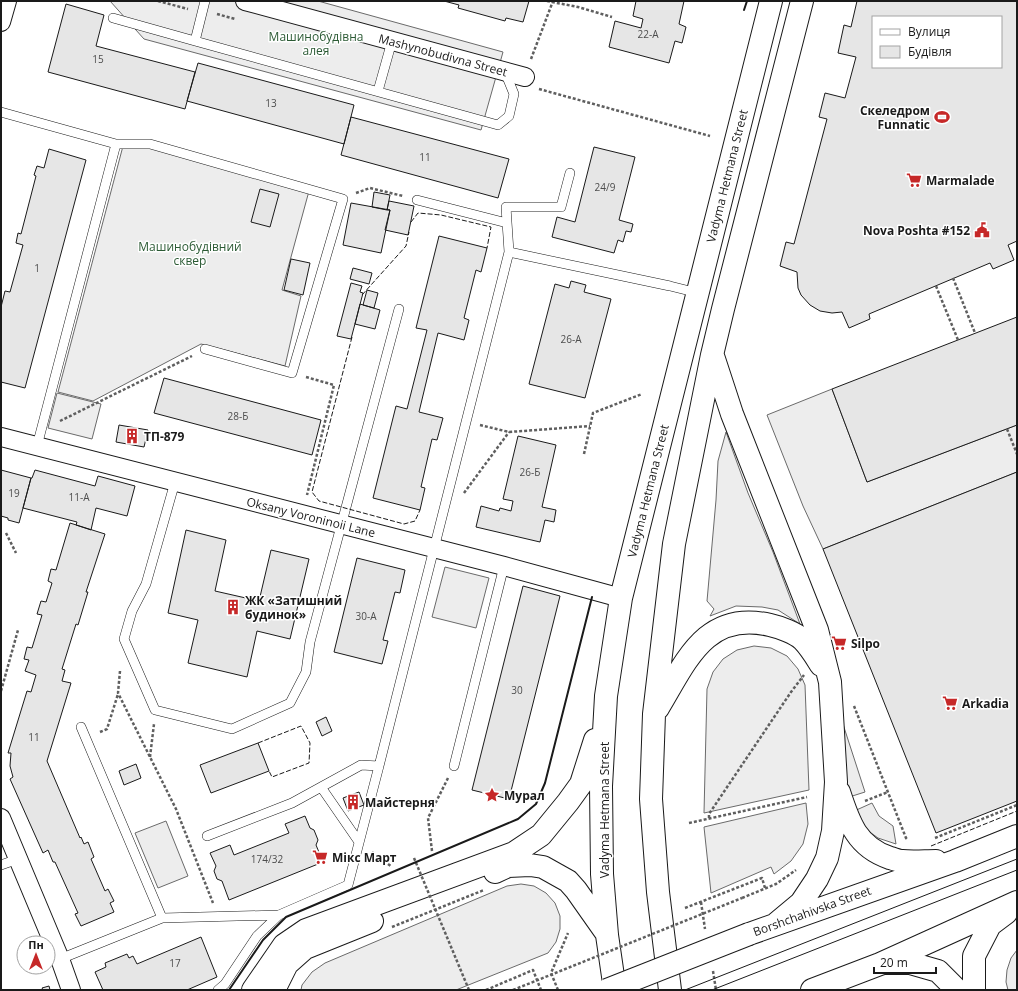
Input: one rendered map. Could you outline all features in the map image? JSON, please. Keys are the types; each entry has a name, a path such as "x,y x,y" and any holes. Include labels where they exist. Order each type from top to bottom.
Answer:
{"main road":[{"name":"Vadyma Hetmana Street","path":"615,990 602,874 601,794 606,696 621,598 771,1"},
{"path":"670,990 658,892 651,799 654,714 674,544 712,355 802,1"},
{"path":"712,355 732,414 817,630 830,682 836,782 833,831 827,858 817,879 801,903 777,923"},
{"path":"654,714 690,656 702,640 724,626 740,622 756,622 779,627 803,640 816,658 830,682"},
{"path":"253,990 284,944 306,930 514,853 541,835 581,784 589,761 606,696"},
{"path":"836,782 848,818 867,846 884,856 901,861 955,861"},
{"name":"Borshchahivska Street","path":"607,990 777,923 955,861 1017,836"},
{"path":"275,990 287,964 305,948 508,866 530,865 543,867 568,881 608,935"},
{"path":"812,990 880,964 1017,904"},
{"path":"974,990 974,956 990,925 1017,904"},
{"path":"880,964 910,963 938,971 957,990"}],"street":[{"path":"1,22 7,1"},
{"name":"Mashynobudivna Street","path":"245,1 525,77"},
{"name":"Oksany Voroninoii Lane","path":"1,437 40,438 175,482 504,566 621,598"},
{"path":"1,818 60,959 71,990"}],"lane":[{"path":"195,41 205,1"},
{"path":"113,18 498,125 509,116 514,94 505,71"},
{"path":"378,91 392,41"},
{"path":"1,112 116,144 150,144 343,199 292,373 205,349"},
{"path":"40,438 116,144"},
{"path":"218,990 225,984 257,936 279,915 348,885 510,252 506,207 561,207 570,172"},
{"path":"417,200 507,223"},
{"path":"510,252 698,293"},
{"path":"175,482 146,584 132,611 124,639 155,710 232,729 290,703 306,672 310,642 399,309"},
{"path":"454,766 504,566"},
{"path":"81,727 162,918"},
{"path":"208,836 292,803 361,765 379,766"},
{"path":"322,787 359,842"},
{"path":"1,865 18,858"},
{"path":"60,959 162,918 279,915"}],"path":[{"path":"547,1 612,17"},
{"path":"525,77 552,2"},
{"path":"343,199 370,188 417,200"},
{"path":"953,278 975,333"},
{"path":"936,286 958,340"},
{"path":"40,438 205,349"},
{"path":"292,373 334,385 306,499"},
{"path":"584,454 593,413 642,394"},
{"path":"467,422 509,432 590,426"},
{"path":"1007,429 1017,454"},
{"path":"464,494 509,432"},
{"path":"6,533 16,553"},
{"path":"1,691 18,630"},
{"path":"107,729 118,693 124,639"},
{"path":"709,818 709,814 791,692 807,672 809,676"},
{"path":"118,693 176,808 218,916"},
{"path":"150,757 155,710"},
{"path":"432,851 428,818 454,766"},
{"path":"865,801 888,792"},
{"path":"689,823 808,797"},
{"path":"931,840 1017,805"},
{"path":"359,842 392,867"},
{"path":"414,858 469,990"},
{"path":"513,990 776,884 797,869"},
{"path":"685,908 762,878 765,888"},
{"path":"388,929 485,890"},
{"path":"558,990 551,973 568,933"},
{"path":"486,990 533,970 541,990"}],"shaded area":[{"name":"Машинобудівна алея","path":"110,1 318,1 503,52 481,130 144,39"},
{"name":"Машинобудівний сквер","path":"123,146 150,146 309,191 282,290 301,296 285,366 201,344 93,401 58,392"},
{"path":"832,389 867,482 1017,425 1017,472 823,549 803,506 767,415"},
{"path":"57,393 101,404 92,439 48,428"},
{"path":"726,432 748,493 773,552 800,624 778,610 762,607 736,606 710,616 714,609 707,601 718,461"},
{"path":"445,567 489,578 476,628 432,617"},
{"path":"754,646 771,648 787,656 798,669 805,685 809,790 704,813 707,689 713,672 723,659 737,650"},
{"path":"841,718 865,792 846,798"},
{"path":"806,803 808,824 803,844 791,861 774,874 771,867 711,893 704,827"},
{"path":"872,803 879,816 893,826 896,844 878,838 863,827 852,812"},
{"path":"166,821 188,876 158,888 135,833"},
{"path":"521,884 534,886 546,893 555,903 560,916 560,929 556,942 548,953 456,990 301,990 302,985 312,972 325,963 507,886"},
{"path":"1017,950 1017,990 1008,990 1006,982 1007,970 1011,958"}],"building":[{"path":"444,1 529,1 523,22 506,18 505,21 458,8 459,5"},
{"path":"636,1 684,1 679,24 686,27 682,43 675,41 669,63 609,47 615,21 641,28 643,19 633,16"},
{"name":"Marmalade","path":"857,1 1017,1 1017,241 1008,245 1014,260 993,269 990,263 869,314 870,319 849,328 842,312 832,313 820,311 810,305 801,295 798,288 797,272 780,266 786,242 794,244 827,119 819,117 825,93 845,98 856,57 838,53 844,25 851,27"},
{"path":"66,4 104,15 96,46 195,72 185,109 48,72"},
{"path":"198,63 354,105 344,144 187,101"},
{"path":"351,117 509,159 498,198 341,155"},
{"path":"594,147 635,157 619,220 633,224 631,232 626,231 623,242 618,240 614,253 552,237 557,217 575,222"},
{"path":"49,149 86,160 25,388 1,382 1,307 5,291 10,292 23,245 16,243 18,233 21,234 36,176 34,175 37,166 44,168"},
{"path":"260,189 279,194 270,227 251,222"},
{"path":"374,192 390,195 387,210 372,207"},
{"path":"389,201 414,206 408,235 385,230 390,210 387,210"},
{"path":"351,203 390,210 381,253 343,245"},
{"path":"439,236 487,248 481,272 476,270 464,318 469,320 464,340 438,333 419,412 443,418 437,440 432,439 421,487 425,488 420,510 373,498 396,406 407,409 427,330 416,328"},
{"path":"291,259 310,263 303,295 284,290"},
{"path":"353,268 372,273 369,284 350,279"},
{"path":"571,281 586,285 584,292 611,299 585,398 529,384 555,284 569,288"},
{"path":"351,283 362,286 360,292 363,293 351,339 337,336"},
{"path":"367,290 378,293 374,308 363,305"},
{"path":"360,304 380,310 375,329 355,324"},
{"path":"1017,317 1017,425 867,482 832,389"},
{"path":"164,378 321,420 312,455 154,413"},
{"name":"ТП-879","path":"119,425 148,430 144,447 116,442"},
{"path":"518,436 556,445 542,507 556,510 554,522 545,520 540,542 476,527 481,506 499,511 500,508 511,511 513,501 503,499"},
{"path":"1,470 31,478 19,523 1,516"},
{"path":"35,470 95,486 98,476 135,486 127,516 96,508 91,530 76,525 77,522 23,508 31,478"},
{"name":"Arkadia","path":"1017,472 1017,801 936,833 823,549"},
{"path":"70,523 105,534 86,592 88,592 78,625 76,624 62,669 65,670 62,681 71,683 47,761 80,838 81,837 84,844 88,842 94,857 91,859 105,891 108,889 114,901 110,903 114,912 81,926 75,914 78,913 55,862 53,862 48,850 43,853 10,779 13,777 10,766 11,753 8,753 27,691 31,692 36,675 25,671 29,660 24,659 27,647 32,648 42,615 37,614 41,601 46,602 52,583 48,581 51,569 56,570"},
{"name":"ЖК «Затишний будинок»","path":"186,530 226,540 215,591 259,601 271,550 309,559 290,639 257,631 247,677 188,663 198,620 168,613"},
{"path":"357,558 405,570 400,593 395,592 383,640 388,641 382,664 334,652"},
{"path":"523,586 560,596 509,799 472,790"},
{"path":"326,717 332,731 322,736 316,722"},
{"path":"258,743 269,771 211,793 200,765"},
{"path":"136,764 141,778 124,785 119,771"},
{"name":"Майстерня","path":"359,792 364,805 348,811 343,798"},
{"path":"305,816 310,828 314,830 318,840 316,845 323,862 229,900 222,881 217,879 214,871 216,866 210,853 230,845 234,855 289,833 285,824"},
{"path":"201,937 217,977 187,990 103,990 95,972 106,967 105,963 127,954 129,958 133,956 137,964"},
{"path":"49,986 50,990 43,990 42,988"}],"tram line":[{"path":"685,990 1017,859"},
{"path":"712,990 1017,870"}],"fence":[{"path":"411,222 418,213 441,215 491,227 487,248"},
{"path":"362,295 406,246 409,232"},
{"path":"352,337 312,492 319,501 404,524 415,521 420,510"},
{"path":"258,743 301,726 310,743 309,763 272,777 269,771"},
{"path":"931,846 1017,811"}],"wall":[{"path":"744,10 747,1"},
{"path":"229,990 263,940 286,917 518,819 536,804 545,783 592,597"}],"place":[{"name":"Скеледром Funnatic","path":"942,117"},
{"name":"Marmalade","path":"914,180"},
{"name":"Nova Poshta #152","path":"982,230"},
{"name":"ТП-879","path":"132,436"},
{"name":"ЖК «Затишний будинок»","path":"233,607"},
{"name":"Silpo","path":"839,643"},
{"name":"Arkadia","path":"950,703"},
{"name":"Мурал","path":"492,795"},
{"name":"Майстерня","path":"353,802"},
{"name":"Мікс Март","path":"320,857"}]}
